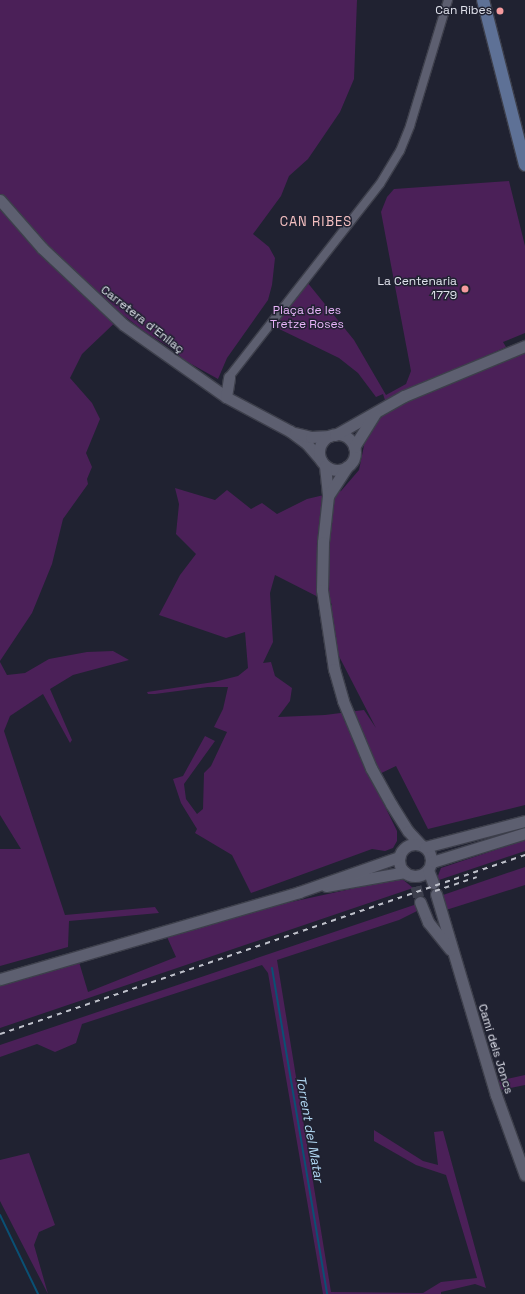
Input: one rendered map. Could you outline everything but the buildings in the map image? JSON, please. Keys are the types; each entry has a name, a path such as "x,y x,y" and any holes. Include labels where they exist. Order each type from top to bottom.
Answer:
{"main road":[{"path":"483,0 525,166"},
{"path":"490,0 525,134"}],"street":[{"path":"213,389 230,377 380,184 400,151 410,126 448,0"},
{"name":"Carretera d'Enllaç","path":"0,200 42,248 88,294 158,351 226,397 290,431 307,444 323,463"},
{"path":"416,886 400,865 402,834 390,804 355,732 334,669 322,590 323,542 328,496 322,444 332,435 413,391 525,346"},
{"path":"226,397 230,377"},
{"path":"328,496 354,458 354,447 376,412"},
{"name":"Carretera d'Enllaç","path":"290,431 311,437 332,435"},
{"path":"332,435 346,437 354,447"},
{"path":"323,463 336,470 347,467"},
{"path":"390,804 408,831 423,846 430,866 433,883"},
{"path":"0,979 299,892 401,853 408,845 423,846 525,821"},
{"path":"299,892 408,874 420,875 430,866 525,833"},
{"name":"Camí dels Joncs","path":"436,894 448,933 452,953 496,1095 525,1175"},
{"name":"Camí dels Joncs","path":"420,902 428,922 452,953"},
{"path":"428,922 448,933"}],"green space":[{"path":"0,0 357,0 354,79 340,112 308,159 289,176 281,196 253,234 269,247 275,258 272,285 268,300 227,358 218,379 184,360 174,350 145,332 123,315 82,354 70,378 92,403 100,419 86,453 92,467 87,479 88,484 63,519 52,564 32,613 0,661"},
{"name":"La Centenaria 1779","path":"509,181 525,246 525,333 503,342 506,347 385,400 383,394 376,397 358,373 339,358 273,326 307,282 354,340 386,395 406,384 411,371 381,212 387,197 394,189"},
{"path":"525,350 525,805 428,829 396,766 371,778 397,831 397,841 393,848 385,851 372,849 251,893 232,855 195,833 197,829 181,803 173,779 183,776 205,736 215,741 184,784 186,799 197,814 203,809 204,773 211,766 227,732 214,727 223,709 228,687 208,687 155,694 148,694 147,692 214,682 238,676 248,668 245,632 226,638 159,615 180,575 196,554 176,534 179,504 175,488 215,500 227,490 251,509 262,503 277,514 307,499 341,491 359,470 367,431 389,410 440,383","holes":["275,575 332,604 326,631 376,728 364,710 325,715 278,717 290,701 292,688 275,676 271,662 263,663 273,642 270,593"]},
{"path":"113,651 129,660 73,675 50,689 72,740 70,743 43,694 10,716 4,731 65,915 155,907 159,913 69,921 68,947 0,966 0,849 21,849 0,815 0,662 7,675 25,673 49,659 87,652"},
{"path":"525,840 525,851 436,881 441,868"},
{"path":"525,867 525,885 446,910 443,895"},
{"path":"401,878 413,888 0,1028 0,985 79,962 88,992 176,957 167,937 259,909"},
{"path":"417,904 419,910 399,920 277,960 331,1292 423,1293 441,1282 477,1278 446,1175 416,1165 374,1141 374,1130 423,1161 438,1165 434,1132 443,1131 486,1288 475,1284 441,1292 441,1294 323,1294 268,973 262,965 82,1024 76,1043 55,1052 37,1044 0,1057 0,1045"},
{"path":"525,1075 525,1085 500,1090 497,1081"},
{"path":"29,1153 55,1225 39,1232 34,1245 48,1294 0,1201 0,1160"}],"waterway":[{"name":"Torrent del Matar","path":"272,968 327,1294"},
{"path":"0,1215 38,1294"}],"tunnel":[{"path":"416,886 420,902"}],"railway":[{"path":"0,1034 525,855"},
{"path":"435,891 477,877"}],"place":[{"name":"Can Ribes","path":"500,11"},
{"name":"La Centenaria 1779","path":"465,289"}],"district":[{"name":"CAN RIBES","path":"316,222"}],"park label":[{"name":"Plaça de les Tretze Roses","path":"307,318"}]}
